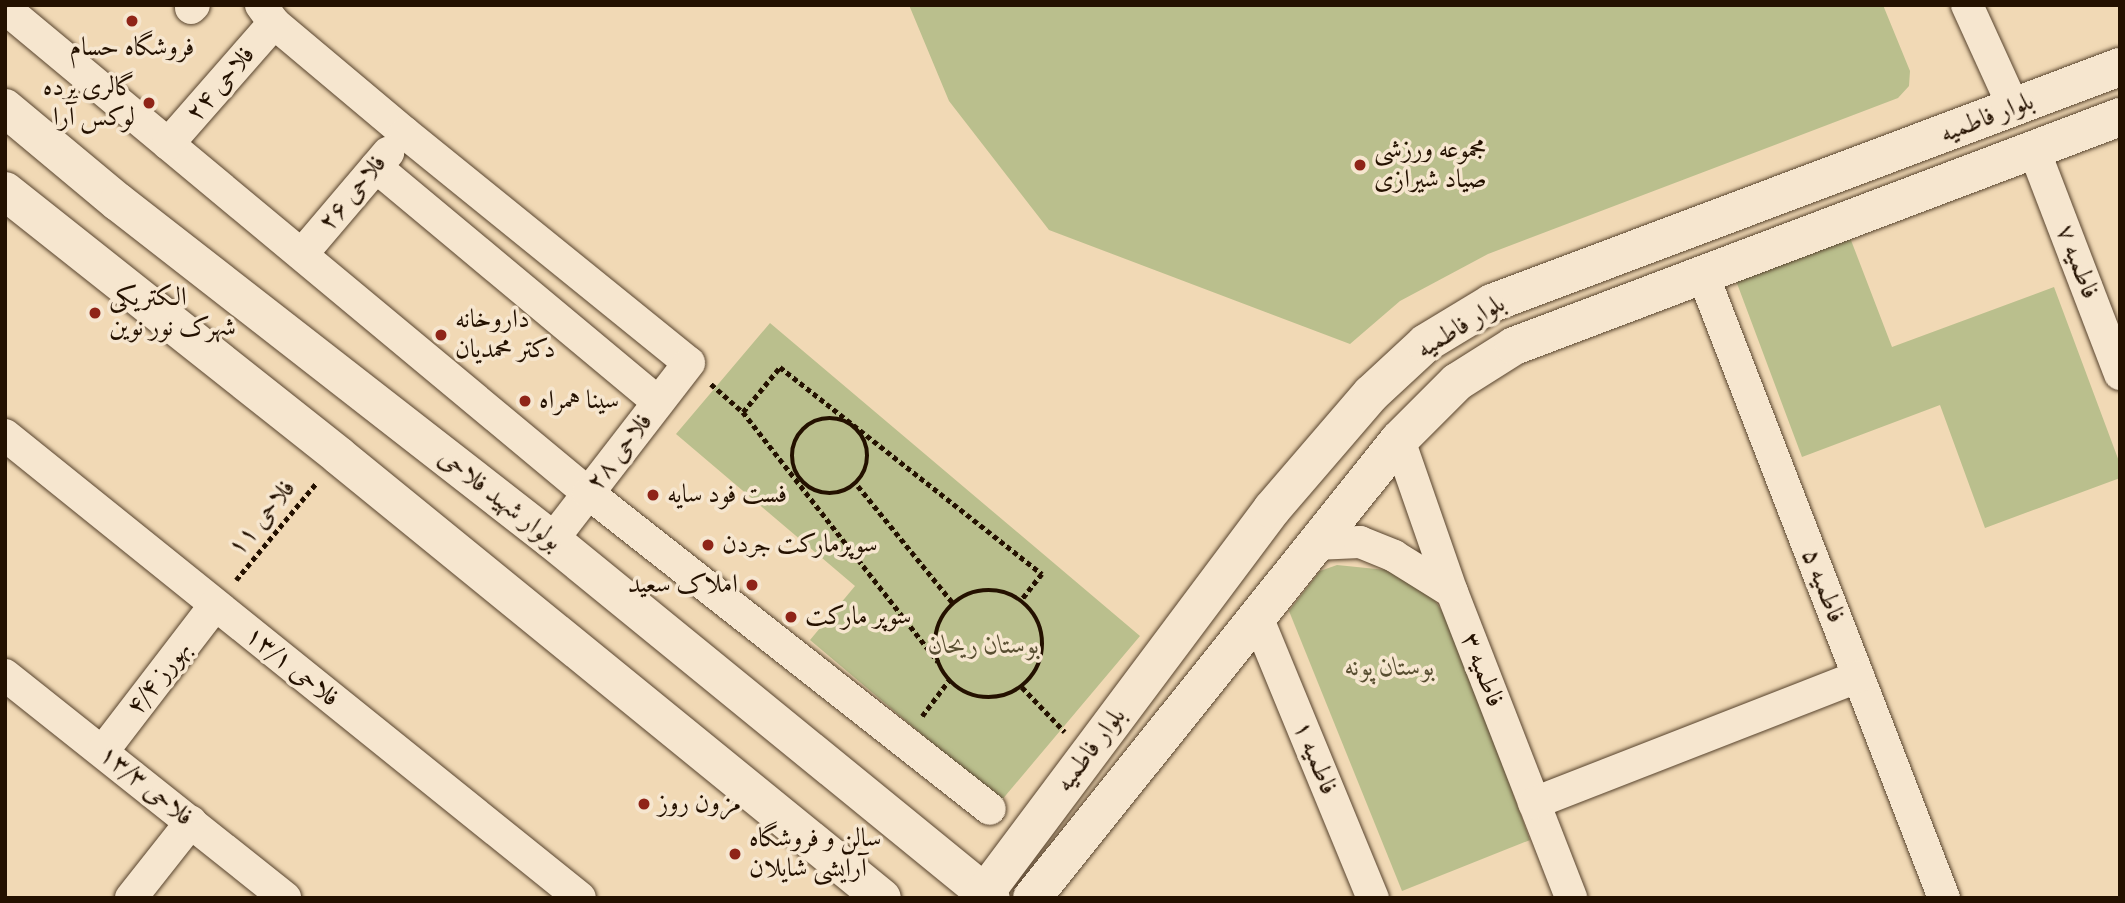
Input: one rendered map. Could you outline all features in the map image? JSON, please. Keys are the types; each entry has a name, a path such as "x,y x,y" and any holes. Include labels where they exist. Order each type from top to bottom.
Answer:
{"street":[{"path":"1967,5 2034,150"},
{"path":"268,14 405,133 689,363"},
{"name":"فلاحی ۲۴","path":"168,144 268,14"},
{"path":"19,19 589,493 990,809"},
{"name":"بلوار فاطمیه","path":"985,896 1272,509 1371,394 1426,343 1492,303 2120,67"},
{"name":"بولوار شهید فلاحی","path":"5,108 118,202 552,540 985,896"},
{"name":"بلوار فاطمیه","path":"1032,898 1399,440 1457,382 1514,346 2120,117"},
{"name":"فلاحی ۲۶","path":"302,254 405,133"},
{"name":"فاطمیه ۷","path":"2034,150 2120,373"},
{"path":"376,167 658,402"},
{"path":"5,191 340,456 882,898"},
{"name":"فاطمیه ۵","path":"1703,275 1944,898"},
{"name":"فلاحی ۲۸","path":"552,540 689,363"},
{"name":"فلاحی ۱۳/۱","path":"5,435 580,898"},
{"name":"فاطمیه ۳","path":"1399,440 1452,592 1571,898"},
{"path":"1315,544 1360,542 1394,556 1452,592"},
{"name":"بهورز ۴/۴","path":"103,751 215,605"},
{"name":"فاطمیه ۱","path":"1257,617 1373,898"},
{"name":"فلاحی ۱۳/۳","path":"5,675 285,898"},
{"path":"1534,803 1858,677"},
{"path":"131,898 191,822"}],"path":[{"path":"689,363 743,412 938,662 949,680 966,692 987,698 1007,695 1022,687 1038,667 1043,646 1040,626 1029,607 1013,595 992,589 971,593 953,603 940,620 935,641 938,662"},
{"path":"743,412 780,367 1042,575 1021,601"},
{"path":"831,416 859,428 870,457 858,486 829,497 801,484 790,455 802,427 831,416"},
{"name":"فلاحی ۱۱","path":"215,605 340,456"},
{"path":"858,486 953,603"},
{"path":"904,741 949,680"},
{"path":"1022,687 1088,755"}],"green space":[{"name":"مجموعه ورزشی صیاد شیرازی","path":"909,5 1883,5 1910,71 1909,86 1898,98 1488,254 1400,301 1350,344 1049,230 949,101"},
{"path":"1849,235 1892,347 2054,287 2120,464 2120,478 1985,528 1940,405 1802,457 1735,278"},
{"name":"بوستان ریحان","path":"770,323 1140,636 1001,801 810,640 855,586 676,434"},
{"name":"بوستان پونه","path":"1337,565 1396,571 1434,599 1452,627 1530,840 1402,891 1289,611 1320,571"}],"place":[{"name":"فروشگاه حسام","path":"132,21"},
{"name":"گالری پرده لوکس آرا","path":"149,103"},
{"name":"مجموعه ورزشی صیاد شیرازی","path":"1360,165"},
{"name":"الکتریکی شهرک نور نوین","path":"95,313"},
{"name":"داروخانه دکتر محمدیان","path":"441,335"},
{"name":"سینا همراه","path":"525,401"},
{"name":"فست فود سایه","path":"653,495"},
{"name":"سوپرمارکت جردن","path":"708,545"},
{"name":"املاک سعید","path":"752,585"},
{"name":"سوپر مارکت","path":"791,617"},
{"name":"مزون روز","path":"644,804"},
{"name":"سالن و فروشگاه آرایشی شایلان","path":"735,854"}]}
